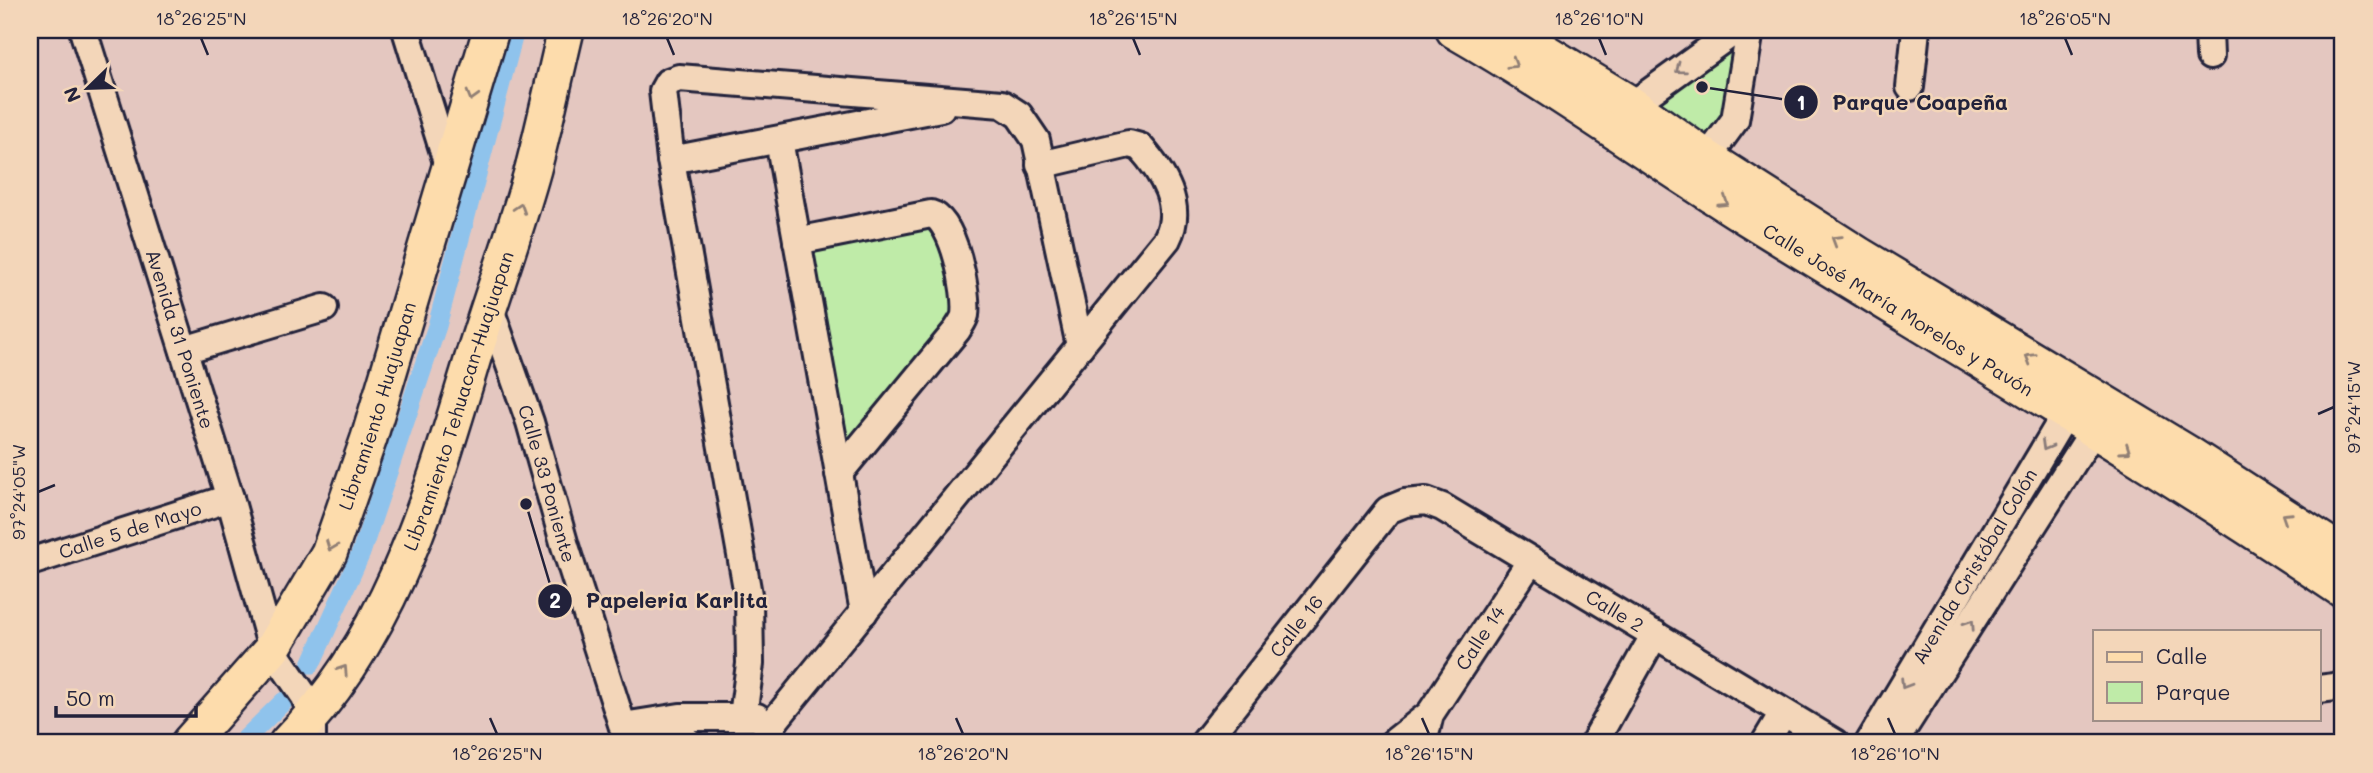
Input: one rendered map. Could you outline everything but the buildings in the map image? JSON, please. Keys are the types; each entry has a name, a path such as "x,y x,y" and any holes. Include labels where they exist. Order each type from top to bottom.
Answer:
{"main road":[{"name":"Libramiento Huajuapan","path":"189,743 279,659 329,553 369,438 491,30"},
{"name":"Libramiento Tehuacan-Huajuapan","path":"287,743 310,719 384,607 408,559 440,468 533,169 566,30"},
{"name":"Calle José María Morelos y Pavón","path":"1454,30 1624,117"},
{"name":"Calle José María Morelos y Pavón","path":"1509,30 1624,117 1699,169 1858,255 2088,408 2343,590"},
{"name":"Calle José María Morelos y Pavón","path":"2088,408 2343,554"}],"street":[{"name":"Avenida 31 Poniente","path":"83,30 279,659 310,719"},
{"path":"405,30 450,173"},
{"path":"1624,117 1736,30"},
{"path":"1699,169 1735,120 1750,30"},
{"path":"1910,87 1916,30"},
{"path":"743,716 750,664 749,600 671,160 663,91 668,82 679,78 1002,104 1019,115 1036,141 1080,346"},
{"path":"671,160 975,102"},
{"path":"779,139 864,612"},
{"path":"761,743 777,718 1167,239 1175,225 1176,211 1169,193 1140,147 1129,144 1040,165"},
{"path":"797,241 931,214 938,216 946,225 965,289 965,317 957,330 839,472"},
{"name":"Calle 33 Poniente","path":"489,306 530,422 565,546 626,737"},
{"path":"184,350 324,308"},
{"name":"Avenida Cristóbal Colón","path":"1869,743 2088,408"},
{"name":"Avenida Cristóbal Colón","path":"1894,743 2088,408"},
{"name":"Calle 5 de Mayo","path":"30,562 230,498"},
{"name":"Calle 2","path":"1388,510 1426,501 1442,507 1835,743"},
{"name":"Calle 16","path":"1204,743 1388,510"},
{"name":"Calle 14","path":"1393,743 1430,714 1530,562"},
{"path":"1594,743 1655,635"},
{"path":"2320,689 2343,686"},
{"path":"1765,743 1783,713"},
{"name":"Calle 14","path":"1423,743 1430,714"},
{"path":"626,737 682,731 743,716 777,718"}],"green space":[{"path":"1737,46 1725,113 1705,141 1658,101 1692,72"},
{"path":"937,223 959,318 845,455 804,245"}],"waterway":[{"path":"311,664 361,553 437,326 515,30"},
{"path":"241,743 284,701"}],"place":[{"name":"Parque Coapeña","path":"1702,87"},
{"name":"Papeleria Karlita","path":"526,504"}]}
